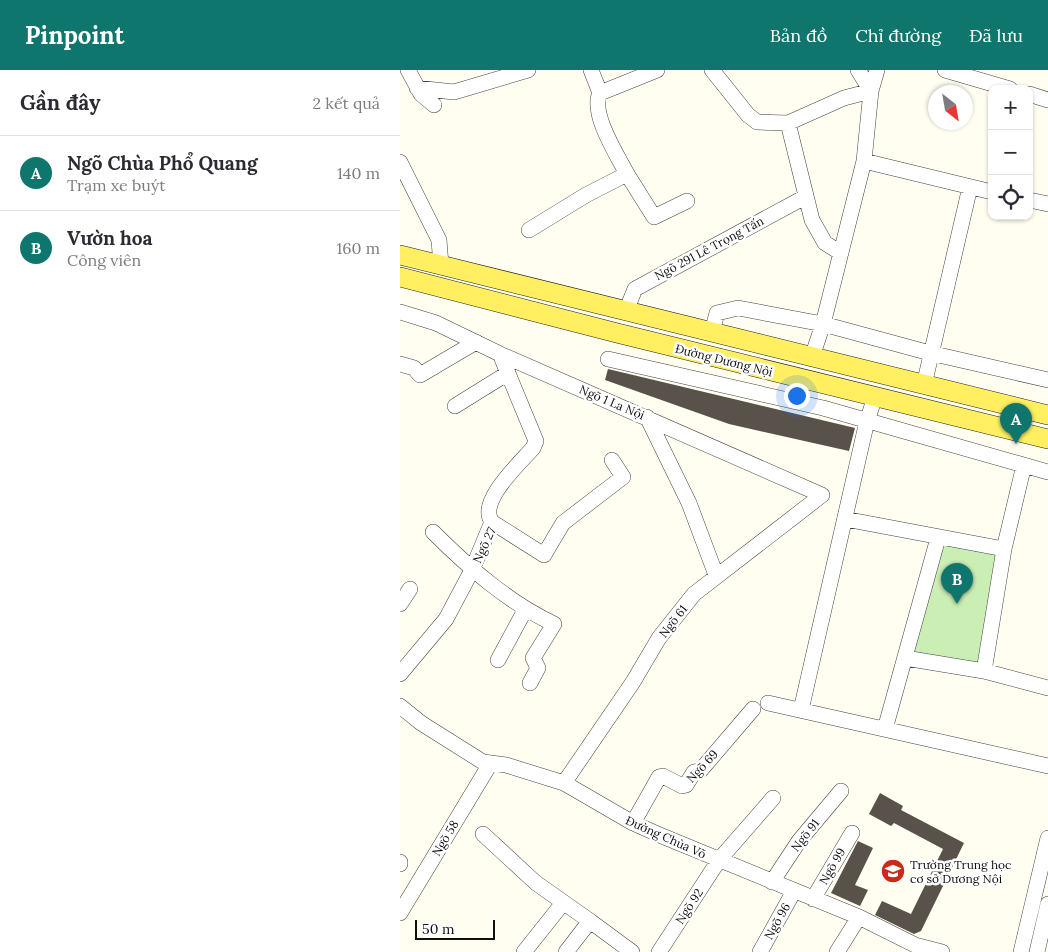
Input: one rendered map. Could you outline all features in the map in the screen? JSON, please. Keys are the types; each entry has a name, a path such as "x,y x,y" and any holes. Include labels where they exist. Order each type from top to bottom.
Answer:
{"main road":[{"name":"Đường Dương Nội","path":"400,255 1048,415"},
{"name":"Đường Dương Nội","path":"400,277 1048,439"}],"street":[{"path":"408,70 420,94 434,105"},
{"path":"417,88 454,92 528,70"},
{"path":"591,70 600,93"},
{"path":"657,70 600,93 597,98 600,116 609,142 654,217 687,201"},
{"path":"712,70 748,115 757,122 788,123 844,98 871,91"},
{"path":"858,70 871,91"},
{"path":"812,357 823,324 864,161 871,91 877,70"},
{"path":"945,70 996,85"},
{"path":"1033,95 1048,100"},
{"path":"788,123 805,198 812,220 825,243 841,252"},
{"path":"864,161 988,191"},
{"path":"400,162 439,240 442,265"},
{"path":"529,230 586,195 627,174"},
{"path":"924,384 970,187"},
{"name":"Ngõ 291 Lê Trọng Tấn","path":"626,311 634,289 805,198"},
{"path":"1033,201 1048,204"},
{"path":"712,332 717,313 738,308 823,324 930,353 1048,380"},
{"name":"Ngõ 1 La Nội","path":"400,312 436,323 500,354 822,495"},
{"path":"400,364 414,368 420,375 476,342"},
{"path":"492,522 488,510 492,498 533,448 536,441 500,354"},
{"path":"608,359 823,408 1048,472"},
{"path":"455,406 508,373"},
{"path":"801,710 867,421 875,397"},
{"path":"647,418 689,503 716,575"},
{"name":"Ngõ 27","path":"400,674 446,620 472,570 492,522 544,555 563,524 623,477 612,460"},
{"path":"984,671 1004,549 1024,465"},
{"name":"Ngõ 61","path":"564,783 633,682 659,638 694,594 716,575 822,495"},
{"path":"845,519 1004,549"},
{"path":"433,532 472,570 525,610 554,624 533,658 538,668 530,682"},
{"path":"885,729 938,538"},
{"path":"400,604 410,589"},
{"path":"498,660 525,610"},
{"path":"905,658 984,671 1048,688"},
{"path":"768,702 1048,766"},
{"name":"Đường Chùa Võ","path":"400,707 421,723 490,764 506,765 564,783 633,823 859,917 902,946 942,952"},
{"name":"Ngõ 69","path":"633,823 659,777 663,776 682,786 686,784 694,772 700,771 753,709"},
{"name":"Ngõ 58","path":"400,913 490,764"},
{"name":"Ngõ 91","path":"772,882 799,841 841,791"},
{"name":"Ngõ 92","path":"659,952 719,860 773,798"},
{"name":"Ngõ 99","path":"813,898 852,833"},
{"path":"483,834 536,882 632,952"},
{"path":"1021,952 1048,838"},
{"name":"Ngõ 96","path":"760,952 794,891"},
{"path":"1036,952 1048,904"},
{"path":"524,952 559,908"},
{"path":"837,952 859,917"},
{"path":"566,952 590,921"}],"green space":[{"path":"939,540 1002,550 982,669 907,657"}],"building":[{"path":"608,369 855,428 849,451 729,424 605,380"},
{"path":"880,793 903,806 901,810 964,843 921,931 914,934 875,915 882,901 911,914 943,849 894,823 891,826 869,814"},
{"path":"858,841 873,848 855,885 868,890 860,906 831,893"}],"place":[{"name":"Ngõ Chùa Phổ Quang","path":"1016,444"},
{"name":"Vườn hoa","path":"957,604"},
{"name":"Trường Trung học cơ sở Dương Nội","path":"893,871"}]}
